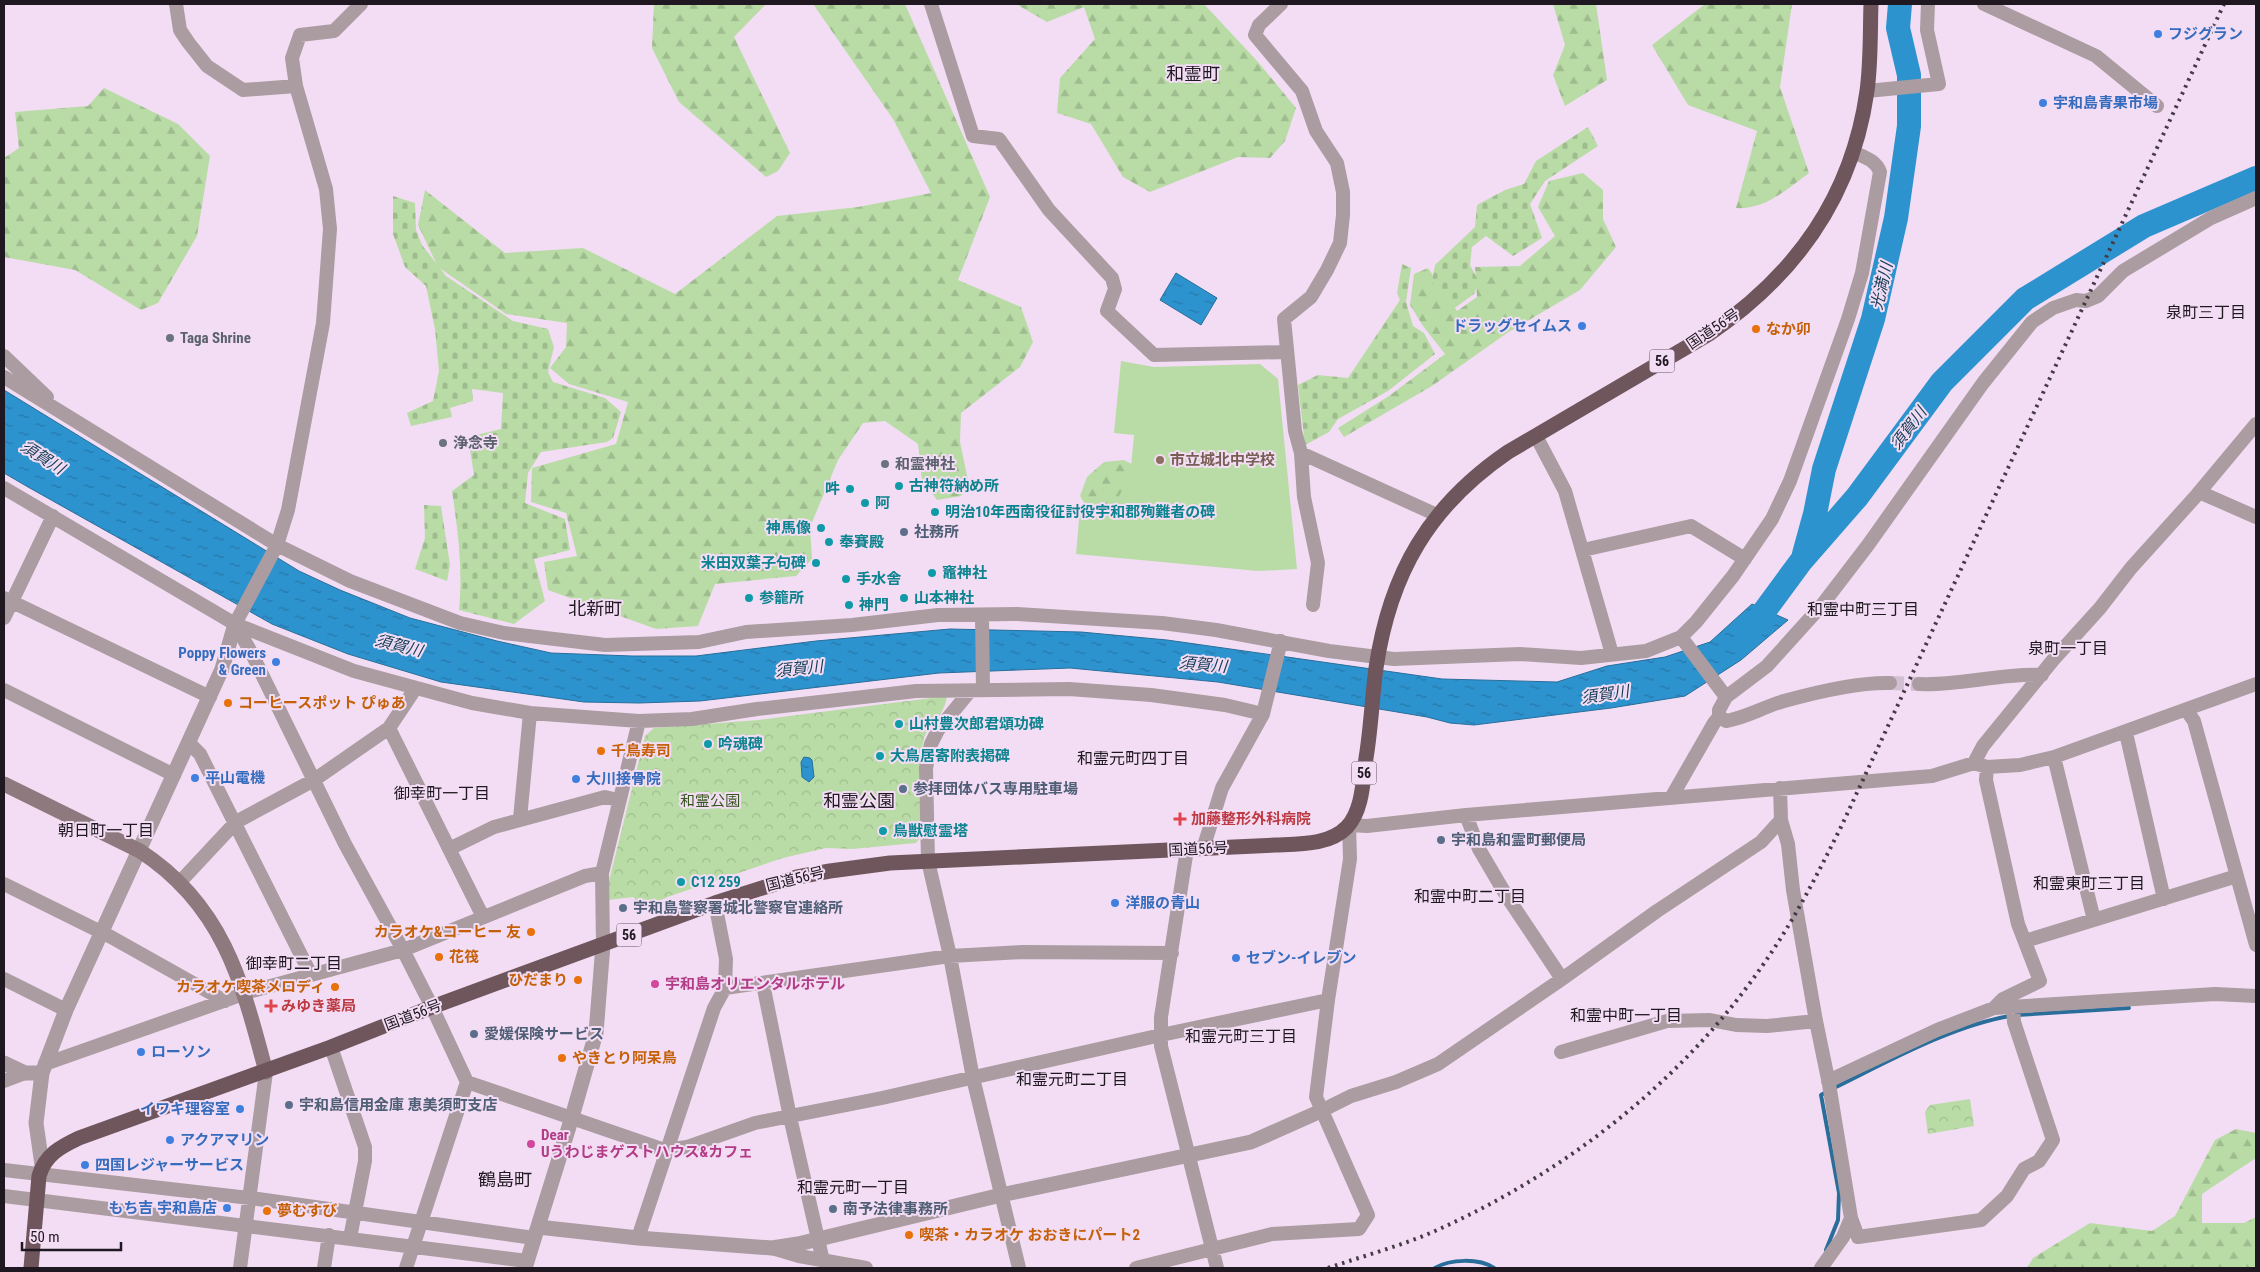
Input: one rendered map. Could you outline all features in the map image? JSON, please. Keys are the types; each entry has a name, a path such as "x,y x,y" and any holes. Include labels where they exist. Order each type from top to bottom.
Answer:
{"highway":[{"name":"国道56号","path":"1377,663 1390,605 1399,579 1414,550 1437,515 1459,490 1483,469 1709,334 1732,318 1788,268 1818,228 1840,185 1853,152 1867,91 1871,4"},
{"name":"56","path":"1349,825 1360,796 1377,663"},
{"name":"国道56号","path":"41,1170 55,1150 79,1138 331,1048 432,1007 715,902 797,877 830,870 928,861 1307,843 1329,839 1349,825"},
{"path":"31,1268 41,1170"}],"main road":[{"path":"4,784 140,851 156,862 179,883 202,908 221,936 245,993 266,1072"}],"street":[{"path":"176,4 180,30 207,66 243,90 296,86"},
{"path":"41,1170 36,1123 43,1068 66,1010 210,697 228,655 237,619 274,549 288,510 323,323 330,229 326,189 296,86 292,58 300,35 334,31 361,4"},
{"path":"931,4 973,136 999,139 1049,210 1112,278 1115,289 1107,312 1154,355 1287,352"},
{"path":"1281,4 1259,25 1255,35 1302,91 1316,131 1337,163 1344,192 1344,215 1340,243 1311,297 1284,319 1295,431 1301,453 1304,497 1318,563 1313,605"},
{"path":"1867,91 1939,84 1927,30 1928,4"},
{"path":"1984,4 2096,56 2157,106"},
{"path":"4,377 274,549 350,581 460,623 504,633 605,645 699,642 746,632 852,625 938,615 982,621 1036,614 1162,623 1329,651 1377,663 1394,659 1520,654 1580,658 1646,651 1684,640 1745,559 1772,518 1790,481 1848,319 1862,273 1865,247 1880,172 1878,166 1871,160 1853,152"},
{"path":"1890,683 1853,687 1782,702 1746,717 1726,721 1720,717 1719,710 1724,694 1767,666 1822,605 1868,545 1983,383 2032,322 2053,308 2076,300 2086,301 2098,296 2123,271 2211,218 2256,198"},
{"path":"4,356 57,409"},
{"path":"1994,1008 2003,999 2040,981 2018,924 1986,780 1980,765 1983,746 2131,568 2199,492 2256,424"},
{"path":"1536,436 1565,491 1612,654"},
{"path":"1301,453 1437,515"},
{"path":"4,488 237,619 354,671 472,703 530,713 639,721 692,719 879,694 979,687 1069,689 1151,695 1265,708"},
{"path":"2199,492 2256,517"},
{"path":"4,618 8,600 53,516"},
{"path":"1583,550 1691,526 1745,559"},
{"path":"8,600 210,697"},
{"path":"237,619 345,844 404,950 467,1082 406,1268"},
{"path":"982,621 979,687 938,730 931,744 926,768 928,861 950,956 973,1078 1019,1268"},
{"path":"1684,640 1724,694"},
{"path":"1204,849 1222,788 1265,708 1280,644"},
{"path":"1919,684 1940,686 1998,677 2042,675"},
{"path":"1136,1268 1272,1234 1359,1229 1368,1215 1316,1097 1328,1000 1350,866 1349,825 1367,826 1466,815 1932,776 1980,765 2020,765 2054,758 2187,711 2256,684"},
{"path":"179,883 236,822 314,780 389,728 415,689"},
{"path":"4,690 174,775"},
{"path":"2187,711 2194,721 2256,945"},
{"path":"520,819 530,713"},
{"path":"1671,798 1714,723 1720,717"},
{"path":"4,1196 329,1235 526,1265 596,1033 603,945 602,873 618,800 639,721"},
{"path":"389,728 483,917"},
{"path":"2126,733 2164,899"},
{"path":"189,744 200,754 236,822 308,969 308,976"},
{"path":"2054,758 2094,920"},
{"path":"1780,788 1781,820 1788,844 1793,890 1851,1218 1858,1237 1981,1220 2007,1196 2024,1170 2039,1161 2053,1140 2014,1022 2013,1006"},
{"path":"449,849 494,827 520,819 605,797 618,800"},
{"path":"1466,815 1479,849 1506,895 1562,979"},
{"path":"772,1248 1001,1195 1251,1142 1351,1096 1396,1082 1438,1064 1657,911 1761,842 1781,820"},
{"path":"1187,849 1162,1017 1161,1046 1217,1268"},
{"path":"4,1081 245,993 404,950 585,876 602,873"},
{"path":"2025,942 2237,876"},
{"path":"4,884 103,933 225,1001"},
{"path":"638,1238 665,1150 714,1008 725,988 726,959 715,902"},
{"path":"725,988 950,956 1023,952 1172,953"},
{"path":"4,979 66,1010"},
{"path":"763,984 790,1117 823,1261"},
{"path":"1829,1087 1937,1030 1994,1008 2214,994 2256,996"},
{"path":"467,1082 665,1150 687,1147 755,1124 1328,1000"},
{"path":"1561,1052 1666,1021 1710,1020 1736,1025 1767,1026 1816,1021"},
{"path":"331,1048 365,1147 365,1161 350,1238"},
{"path":"4,1062 25,1073"},
{"path":"240,1268 266,1072"},
{"path":"4,1170 41,1170 422,1221 536,1232 772,1248 823,1261 866,1268"},
{"path":"1821,1268 1843,1237 1851,1218"},
{"path":"324,1268 329,1235"}],"green space":[{"path":"654,4 766,4 734,37 790,153 778,171 766,177 679,102 652,48"},
{"path":"813,4 905,4 990,197 958,280 1021,307 1033,342 1020,367 961,413 960,442 969,485 961,496 937,500 922,480 918,444 885,421 863,423 838,460 810,527 812,559 796,576 715,584 698,626 656,629 548,590 544,562 577,556 566,513 531,502 532,468 616,444 628,402 569,384 550,368 566,347 567,323 506,314 438,267 418,225 425,190 505,253 583,248 675,294 777,216 858,207 931,193 893,119"},
{"path":"1016,4 1204,4 1258,62 1296,108 1285,141 1270,158 1238,157 1150,192 1123,177 1091,124 1057,113 1060,78 1095,39 1084,7 1047,22"},
{"path":"1553,4 1596,4 1607,80 1565,106 1553,75 1565,45"},
{"path":"1705,4 1792,4 1780,87 1809,173 1784,192 1757,206 1736,208 1757,131 1688,105 1652,45"},
{"path":"104,88 178,124 210,156 197,236 158,303 141,310 75,270 4,257 4,158 19,148 15,112 88,106"},
{"path":"1588,127 1598,146 1545,181 1530,204 1542,238 1513,256 1486,236 1472,247 1470,265 1479,282 1474,294 1452,310 1432,282 1435,265 1475,227 1477,205 1505,190 1524,184 1536,161"},
{"path":"1583,173 1603,190 1603,219 1616,247 1580,290 1507,333 1432,386 1344,437 1338,428 1389,396 1445,354 1423,326 1410,305 1414,274 1428,268 1457,311 1477,297 1475,267 1520,266 1555,236 1538,207 1549,181"},
{"path":"393,196 415,203 416,230 422,245 446,276 513,321 548,329 554,347 548,372 553,382 605,398 621,412 613,438 607,442 541,452 528,473 525,503 565,519 570,550 534,559 545,601 514,624 459,610 460,565 452,491 474,475 468,437 501,429 503,393 472,389 473,401 450,408 452,417 411,426 407,413 433,401 439,371 435,329 426,286 405,267 393,234"},
{"path":"1402,264 1411,268 1406,302 1413,326 1424,333 1435,354 1388,391 1338,419 1329,432 1305,445 1298,385 1318,375 1348,378 1400,300 1397,293"},
{"path":"1121,361 1154,367 1260,364 1278,379 1297,569 1258,571 1076,554 1080,508 1112,507 1130,478 1134,435 1114,433"},
{"path":"1124,460 1139,468 1139,480 1103,516 1088,510 1080,496 1087,477 1104,462"},
{"path":"424,505 441,506 450,565 447,581 415,569 425,538"},
{"name":"和霊公園","path":"947,696 943,710 928,730 924,739 920,763 921,837 916,843 852,849 826,848 783,858 670,896 638,910 634,897 608,900 608,885 645,736 654,728 758,720"},
{"path":"1970,1099 1974,1126 1928,1134 1925,1112 1930,1105"},
{"path":"2236,1129 2256,1133 2256,1158 2202,1194 2202,1223 2244,1223 2256,1217 2256,1268 2027,1268 2033,1258 2090,1223 2152,1231 2175,1216 2215,1140"}],"water":[{"path":"1176,273 1217,298 1201,325 1160,300"},
{"path":"4,390 299,571 340,590 410,618 551,653 696,656 816,641 950,629 1081,632 1167,640 1442,679 1557,682 1607,666 1665,657 1710,642 1752,604 1788,620 1741,660 1685,696 1611,708 1474,725 1450,723 1427,717 1218,682 1070,668 939,673 700,701 584,702 441,682 348,654 272,624 4,473"},
{"path":"804,757 812,760 814,777 809,782 802,777 801,762"}],"waterway":[{"name":"光満川","path":"1804,554 1815,514 1824,469 1873,319 1896,218 1909,126 1909,75 1898,28 1900,4"},
{"name":"須賀川","path":"1746,636 1802,560 1857,497 1942,382 2025,299 2144,226 2256,178"},
{"path":"2016,1015 2129,1008"},
{"path":"1834,1088 1897,1056 1942,1036 2010,1016"},
{"path":"1826,1250 1838,1220 1839,1193 1821,1095 1828,1091"},
{"path":"1435,1268 1456,1261 1473,1261 1494,1268"}],"tunnel":[{"path":"1890,683 1919,684"}],"railway":[{"path":"1328,1268 1435,1231 1485,1207 1534,1179 1580,1148 1666,1078 1705,1038 1741,995 1773,950 1800,905 1841,827 2224,4"}],"place":[{"name":"フジグラン","path":"2158,34"},
{"name":"宇和島青果市場","path":"2043,103"},
{"name":"ドラッグセイムス","path":"1582,326"},
{"name":"なか卯","path":"1756,329"},
{"name":"Taga Shrine","path":"170,338"},
{"name":"浄念寺","path":"443,443"},
{"name":"市立城北中学校","path":"1160,460"},
{"name":"和霊神社","path":"885,464"},
{"name":"古神符納め所","path":"899,486"},
{"name":"吽","path":"850,489"},
{"name":"阿","path":"865,503"},
{"name":"明治10年西南役征討役宇和郡殉難者の碑","path":"935,512"},
{"name":"神馬像","path":"821,528"},
{"name":"社務所","path":"904,532"},
{"name":"奉賽殿","path":"829,542"},
{"name":"米田双葉子句碑","path":"816,563"},
{"name":"竈神社","path":"932,573"},
{"name":"手水舎","path":"846,579"},
{"name":"参籠所","path":"749,598"},
{"name":"山本神社","path":"904,598"},
{"name":"神門","path":"849,605"},
{"name":"Poppy Flowers & Green","path":"276,662"},
{"name":"コーヒースポット ぴゅあ","path":"228,703"},
{"name":"山村豊次郎君頌功碑","path":"899,724"},
{"name":"吟魂碑","path":"708,744"},
{"name":"千鳥寿司","path":"601,751"},
{"name":"大鳥居寄附表掲碑","path":"880,756"},
{"name":"平山電機","path":"195,778"},
{"name":"大川接骨院","path":"576,779"},
{"name":"参拝団体バス専用駐車場","path":"903,789"},
{"name":"加藤整形外科病院","path":"1180,819"},
{"name":"鳥獣慰霊塔","path":"883,831"},
{"name":"宇和島和霊町郵便局","path":"1441,840"},
{"name":"C12 259","path":"681,882"},
{"name":"洋服の青山","path":"1115,903"},
{"name":"宇和島警察署城北警察官連絡所","path":"623,908"},
{"name":"カラオケ&コーヒー 友","path":"531,932"},
{"name":"花筏","path":"439,957"},
{"name":"セブン-イレブン","path":"1236,958"},
{"name":"ひだまり","path":"578,980"},
{"name":"宇和島オリエンタルホテル","path":"655,984"},
{"name":"カラオケ喫茶メロディ","path":"335,987"},
{"name":"みゆき薬局","path":"271,1006"},
{"name":"愛媛保険サービス","path":"474,1034"},
{"name":"ローソン","path":"141,1052"},
{"name":"やきとり阿呆鳥","path":"562,1058"},
{"name":"宇和島信用金庫 恵美須町支店","path":"289,1105"},
{"name":"イワキ理容室","path":"240,1109"},
{"name":"アクアマリン","path":"170,1140"},
{"name":"Dear Uうわじまゲストハウス&カフェ","path":"531,1144"},
{"name":"四国レジャーサービス","path":"85,1165"},
{"name":"もち吉 宇和島店","path":"227,1208"},
{"name":"南予法律事務所","path":"833,1209"},
{"name":"夢むすび","path":"267,1211"},
{"name":"喫茶・カラオケ おおきにパート2","path":"909,1235"}],"district":[{"name":"和霊町","path":"1193,74"},
{"name":"泉町三丁目","path":"2206,312"},
{"name":"北新町","path":"595,609"},
{"name":"和霊中町三丁目","path":"1863,609"},
{"name":"泉町一丁目","path":"2068,648"},
{"name":"和霊元町四丁目","path":"1133,758"},
{"name":"御幸町一丁目","path":"442,793"},
{"name":"和霊公園","path":"859,801"},
{"name":"朝日町一丁目","path":"106,830"},
{"name":"和霊東町三丁目","path":"2089,883"},
{"name":"和霊中町二丁目","path":"1470,896"},
{"name":"御幸町二丁目","path":"294,963"},
{"name":"和霊中町一丁目","path":"1626,1015"},
{"name":"和霊元町三丁目","path":"1241,1036"},
{"name":"和霊元町二丁目","path":"1072,1079"},
{"name":"鶴島町","path":"505,1180"},
{"name":"和霊元町一丁目","path":"853,1187"}]}
